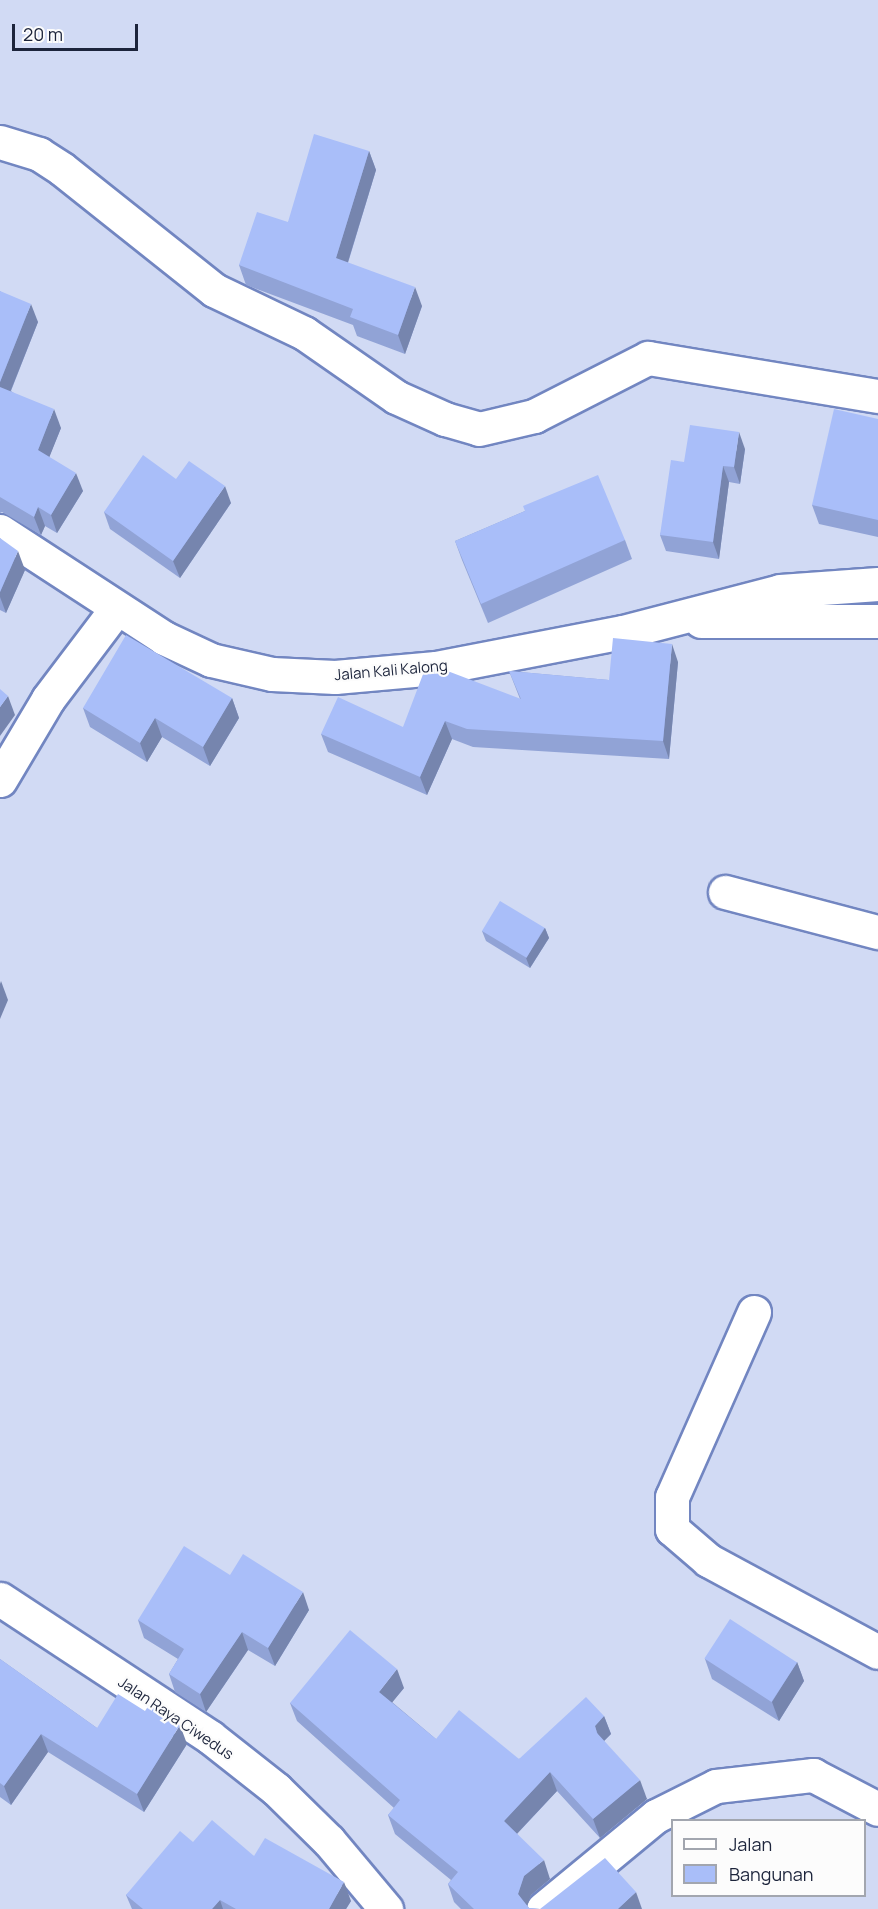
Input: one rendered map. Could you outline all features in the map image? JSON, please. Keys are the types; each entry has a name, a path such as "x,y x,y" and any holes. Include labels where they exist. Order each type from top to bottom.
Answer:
{"street":[{"path":"0,142 39,154 214,290 304,333 396,397 445,419 479,429 534,416 648,358 878,396"},
{"name":"Jalan Kali Kalong","path":"0,531 116,609 211,660 272,674 335,677 436,668 678,619 780,591 878,584"},
{"path":"0,780 48,699 116,609"},
{"path":"678,619 749,624 878,621"},
{"path":"725,892 878,932"},
{"path":"754,1312 672,1497 672,1529 708,1560 878,1652"},
{"name":"Jalan Raya Ciwedus","path":"0,1599 210,1737 276,1789 329,1840 386,1909"},
{"path":"543,1909 656,1816 716,1786 813,1775 878,1809"}],"building":[{"path":"314,134 369,151 336,258 415,287 398,335 350,317 353,309 239,265 257,212 288,222"},
{"path":"0,291 31,304 0,382"},
{"path":"0,387 54,409 38,450 76,473 51,515 38,507 34,517 0,497"},
{"path":"834,409 878,419 878,520 812,505"},
{"path":"690,425 739,432 734,467 723,466 713,542 660,535 671,460 684,462"},
{"path":"143,455 176,479 189,461 225,486 173,561 104,512"},
{"path":"598,475 625,540 481,604 455,541 525,511 523,506"},
{"path":"0,538 18,551 0,592"},
{"path":"126,635 232,698 203,747 155,718 140,743 83,708"},
{"path":"613,638 672,644 663,741 467,729 445,721 420,777 321,734 338,697 403,727 425,669 437,667 521,699 509,671 609,680"},
{"path":"0,689 8,696 0,707"},
{"path":"500,901 545,928 527,958 482,931"},
{"path":"184,1546 230,1575 243,1554 303,1592 268,1648 242,1632 200,1694 169,1674 184,1649 138,1620"},
{"path":"730,1619 797,1663 771,1702 704,1658"},
{"path":"350,1630 397,1669 379,1692 436,1739 459,1710 519,1759 586,1697 604,1716 595,1726 597,1733 640,1780 593,1819 550,1772 504,1821 544,1860 524,1876 518,1894 529,1908 540,1909 474,1909 448,1884 458,1872 388,1815 400,1800 290,1703"},
{"path":"0,1659 97,1728 118,1694 145,1711 149,1705 180,1725 137,1794 41,1734 4,1786 0,1783"},
{"path":"212,1820 254,1856 265,1838 344,1882 329,1909 236,1909 220,1900 212,1909 143,1909 126,1895 180,1831 193,1842"},
{"path":"605,1858 636,1892 618,1909 540,1909"}]}
